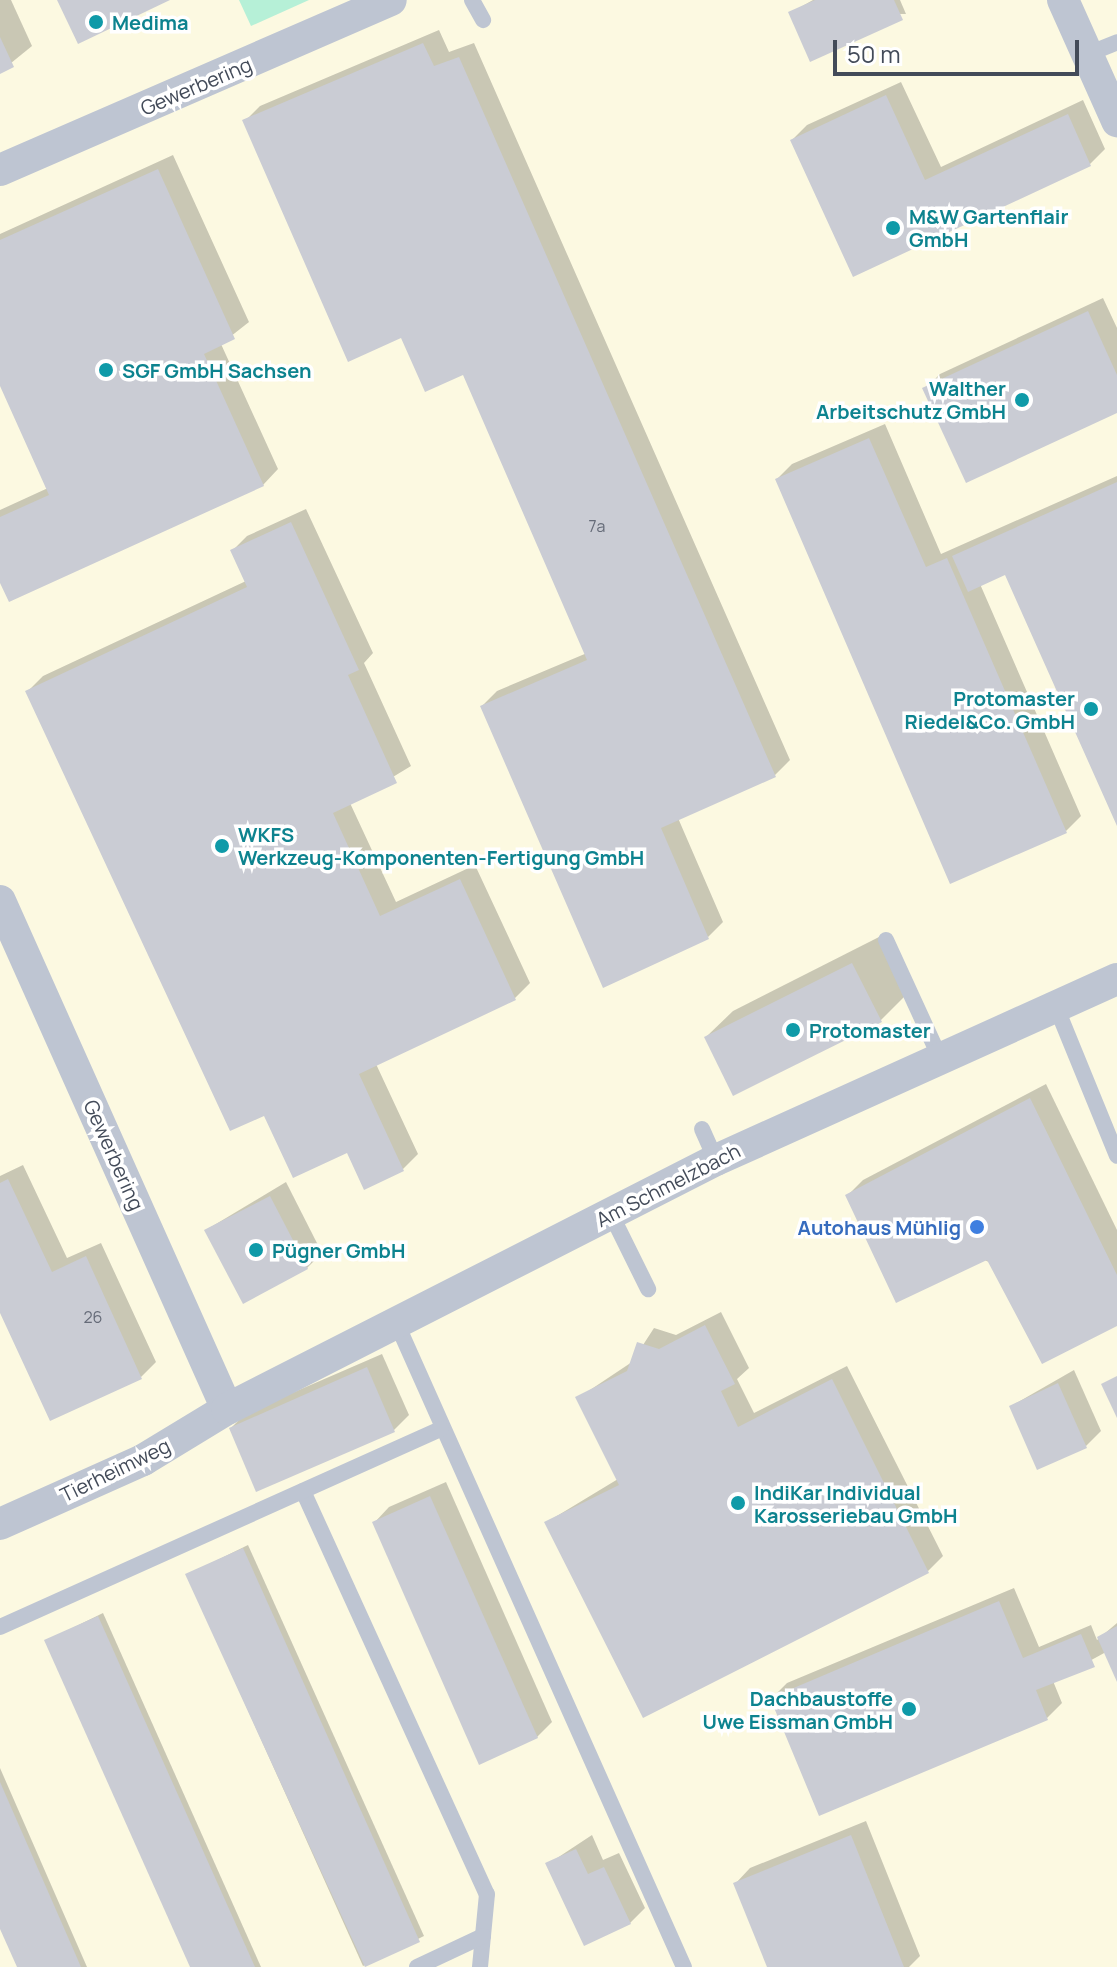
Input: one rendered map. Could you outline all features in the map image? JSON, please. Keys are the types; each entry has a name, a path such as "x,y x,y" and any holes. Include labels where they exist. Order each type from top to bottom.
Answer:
{"street":[{"name":"Gewerbering","path":"0,170 391,0"},
{"path":"1063,0 1102,48 1117,121"},
{"name":"Gewerbering","path":"0,901 227,1409"},
{"name":"Am Schmelzbach","path":"227,1409 716,1160 939,1056 1117,979"},
{"name":"Tierheimweg","path":"0,1524 143,1460 227,1409"}],"lane":[{"path":"472,0 483,20"},
{"path":"886,940 939,1056"},
{"path":"1055,1004 1117,1156"},
{"path":"702,1129 716,1160"},
{"path":"611,1214 648,1289"},
{"path":"397,1324 441,1429 684,1967"},
{"path":"0,1627 441,1429"},
{"path":"303,1491 487,1894 480,1967"},
{"path":"417,1967 483,1936"}],"shaded area":[{"path":"0,0 1117,0 1117,1967 0,1967"}],"green space":[{"path":"239,0 309,0 251,26"}],"building":[{"name":"Medima","path":"57,0 170,0 78,44"},
{"path":"815,0 894,0 903,20 810,62 788,12"},
{"path":"0,37 14,67 0,74"},
{"path":"423,43 434,66 459,57 776,777 661,828 709,939 603,988 480,706 587,660 463,375 425,392 401,338 348,362 242,120"},
{"name":"M&W Gartenflair GmbH","path":"886,95 925,180 1068,114 1091,166 853,277 790,140"},
{"name":"SGF GmbH Sachsen","path":"158,169 235,339 204,354 264,486 9,602 0,583 0,517 49,495 0,386 0,240"},
{"name":"Walther Arbeitschutz GmbH","path":"1088,311 1117,375 1117,413 966,483 922,388"},
{"path":"869,438 926,567 947,558 1067,833 950,884 775,479"},
{"name":"Protomaster Riedel&Co. GmbH","path":"1117,482 1117,826 1005,575 968,592 952,556"},
{"name":"WKFS Werkzeug-Komponenten-Fertigung GmbH","path":"291,522 359,670 348,675 397,783 333,813 380,916 460,879 516,1000 359,1074 404,1171 364,1190 347,1153 293,1178 264,1116 230,1131 25,691 247,587 230,550"},
{"name":"Protomaster","path":"852,963 882,1022 733,1096 704,1037"},
{"name":"Autohaus Mühlig","path":"1030,1098 1117,1275 1117,1326 1042,1364 987,1260 896,1303 845,1195"},
{"path":"8,1179 52,1272 86,1256 142,1379 50,1421 0,1313 0,1183"},
{"name":"Pügner GmbH","path":"270,1196 308,1269 243,1304 204,1230"},
{"name":"IndiKar Individual Karosseriebau GmbH","path":"705,1325 735,1384 721,1391 738,1427 832,1379 929,1573 643,1718 544,1522 619,1485 575,1397 627,1371 637,1342 659,1349"},
{"path":"367,1367 395,1432 256,1492 229,1428"},
{"path":"1117,1376 1117,1418 1101,1384"},
{"path":"1058,1383 1087,1448 1037,1470 1009,1406"},
{"path":"430,1496 538,1738 479,1765 372,1522"},
{"path":"243,1548 420,1942 365,1967 185,1574"},
{"name":"Dachbaustoffe Uwe Eissman GmbH","path":"999,1601 1023,1658 1081,1634 1095,1667 1036,1690 1048,1720 819,1816 770,1698"},
{"path":"98,1616 255,1967 190,1967 44,1640"},
{"path":"1117,1626 1117,1682 1097,1637"},
{"path":"0,1782 81,1967 17,1967 0,1929"},
{"path":"851,1835 904,1967 767,1967 733,1883"},
{"path":"576,1849 588,1874 604,1867 631,1924 584,1946 545,1863"}],"place":[{"name":"Medima","path":"96,22"},
{"name":"M&W Gartenflair GmbH","path":"893,228"},
{"name":"SGF GmbH Sachsen","path":"106,370"},
{"name":"Walther Arbeitschutz GmbH","path":"1022,400"},
{"name":"Protomaster Riedel&Co. GmbH","path":"1091,709"},
{"name":"WKFS Werkzeug-Komponenten-Fertigung GmbH","path":"222,846"},
{"name":"Protomaster","path":"793,1030"},
{"name":"Autohaus Mühlig","path":"977,1227"},
{"name":"Pügner GmbH","path":"256,1250"},
{"name":"IndiKar Individual Karosseriebau GmbH","path":"738,1503"},
{"name":"Dachbaustoffe Uwe Eissman GmbH","path":"909,1709"}]}
